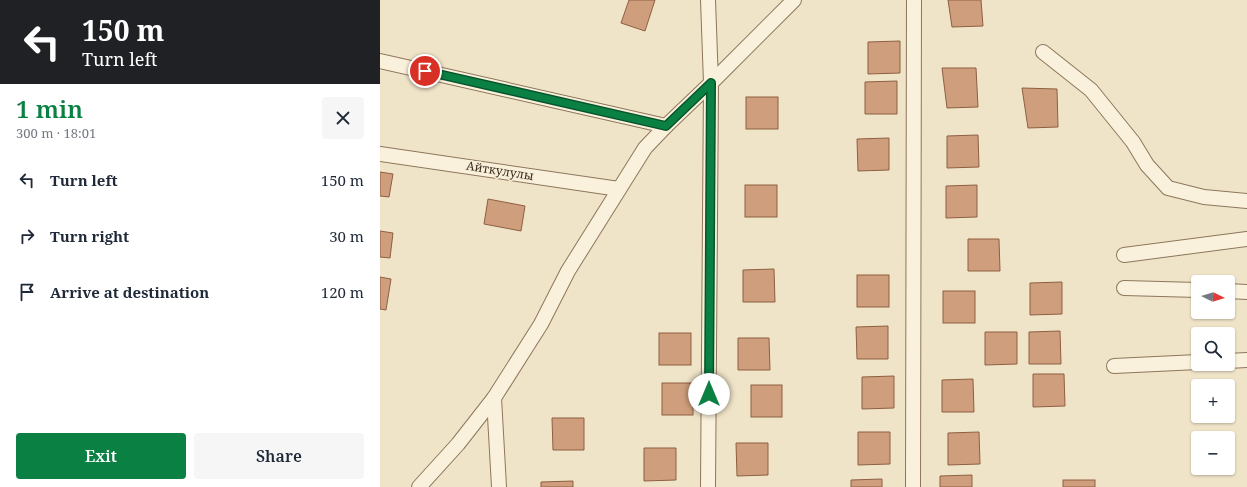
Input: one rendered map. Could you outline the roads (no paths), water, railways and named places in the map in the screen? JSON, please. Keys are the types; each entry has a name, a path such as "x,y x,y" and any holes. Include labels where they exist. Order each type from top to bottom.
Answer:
{"street":[{"path":"708,0 711,83 708,487"},
{"path":"419,487 458,444 494,398 541,324 568,271 645,148 794,0"},
{"path":"913,487 914,0"},
{"path":"1043,52 1090,90 1133,142 1147,165 1168,188 1204,197 1247,201"},
{"path":"380,61 666,126"},
{"name":"Айткулулы","path":"380,154 619,189"},
{"path":"1124,255 1247,239"},
{"path":"1124,288 1191,290"},
{"path":"1235,291 1247,292"},
{"path":"1235,361 1247,360"},
{"path":"1114,366 1191,362"},
{"path":"494,398 499,487"}]}
